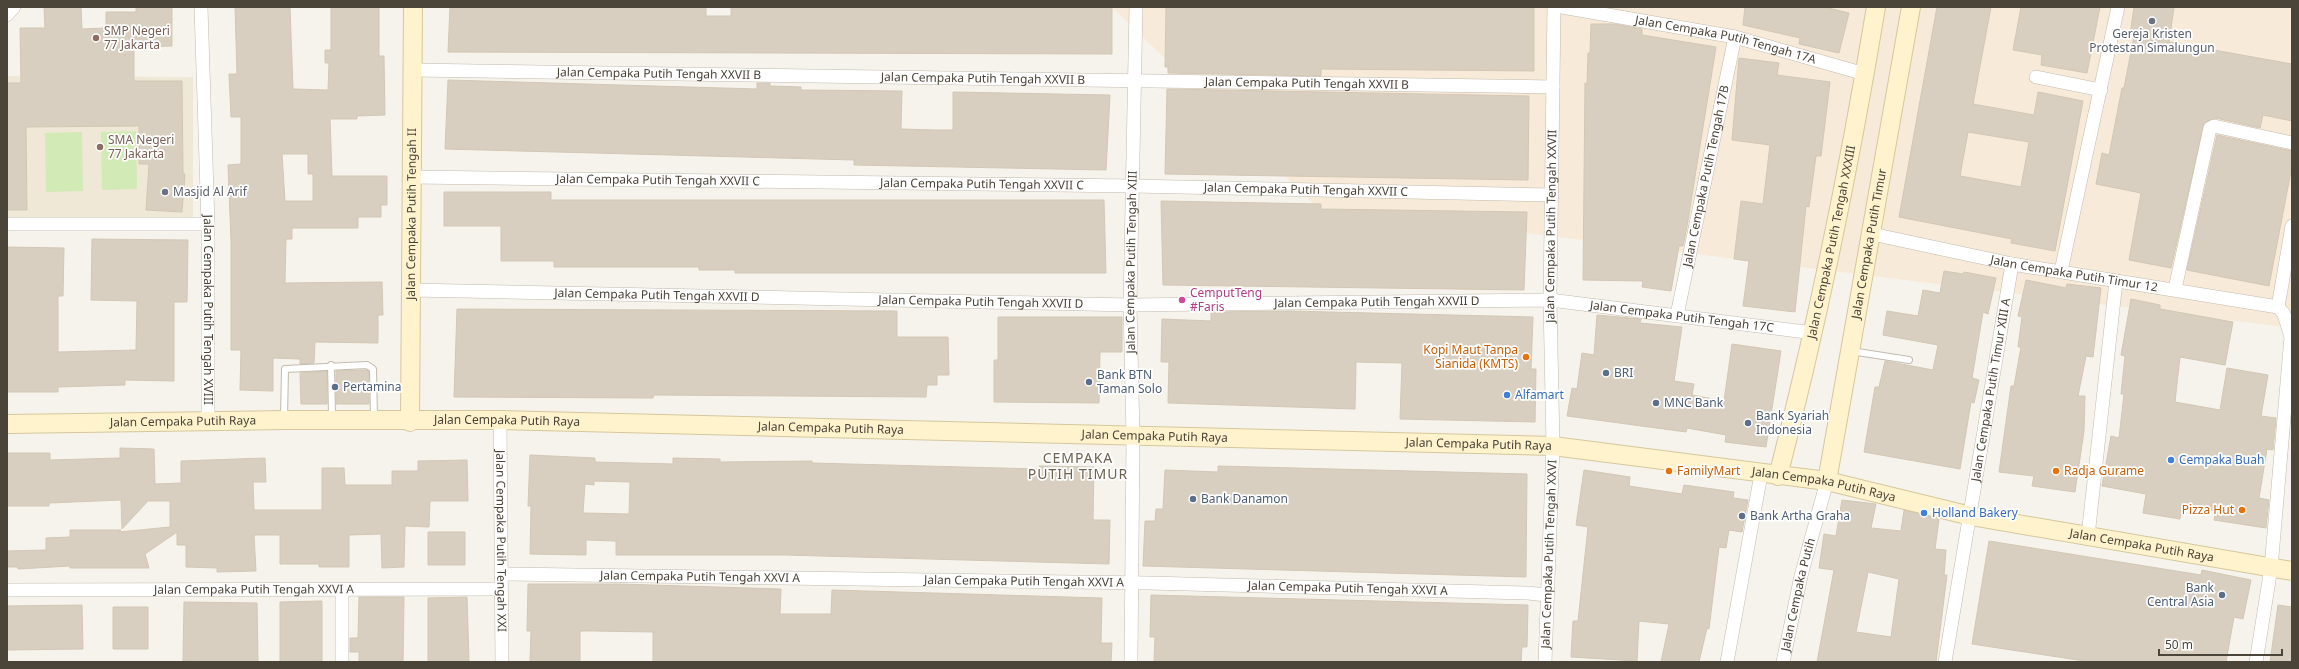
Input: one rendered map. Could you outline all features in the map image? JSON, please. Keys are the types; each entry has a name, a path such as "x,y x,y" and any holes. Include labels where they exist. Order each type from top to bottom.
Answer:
{"street":[{"path":"7,15 14,7"},
{"name":"Jalan Cempaka Putih Tengah XVIII","path":"200,7 208,224 208,421"},
{"name":"Jalan Cempaka Putih Tengah II","path":"410,422 413,7"},
{"name":"Jalan Cempaka Putih Tengah XIII","path":"1131,662 1133,436 1130,305 1136,7"},
{"name":"Jalan Cempaka Putih Tengah XXVII","path":"1553,446 1550,300 1554,7"},
{"name":"Jalan Cempaka Putih Tengah 17A","path":"1562,7 1581,8 1734,37 1865,74"},
{"name":"Jalan Cempaka Putih Tengah XXXIII","path":"1727,662 1774,475 1814,333 1865,74 1876,7"},
{"name":"Jalan Cempaka Putih Timur","path":"1824,481 1851,351 1911,7"},
{"path":"2061,271 2118,7"},
{"name":"Jalan Cempaka Putih Tengah 17B","path":"1677,315 1734,37"},
{"name":"Jalan Cempaka Putih Tengah XXVII B","path":"413,70 1553,87"},
{"path":"2036,77 2101,90"},
{"path":"2175,289 2210,128 2214,126 2292,143"},
{"name":"Jalan Cempaka Putih Tengah XXVII C","path":"412,177 1133,186 1552,195"},
{"path":"7,224 208,224"},
{"path":"2256,662 2271,568 2291,337 2284,314 2278,307 2292,226"},
{"name":"Jalan Cempaka Putih Timur 12","path":"1872,234 2012,264 2175,289 2278,307"},
{"name":"Jalan Cempaka Putih Timur XIII A","path":"1945,662 1971,516 2012,264"},
{"path":"2088,536 2116,281"},
{"name":"Jalan Cempaka Putih Tengah XXVII D","path":"411,290 1130,305 1550,300"},
{"name":"Jalan Cempaka Putih Tengah 17C","path":"1550,300 1814,333"},
{"name":"Jalan Cempaka Putih Raya","path":"7,424 284,420 410,422 500,420 1553,446 1824,481 1971,516 2292,571"},
{"name":"Jalan Cempaka Putih Tengah XXI","path":"500,420 502,662"},
{"name":"Jalan Cempaka Putih Tengah XXVI","path":"1545,662 1546,595 1553,446"},
{"name":"Jalan Cempaka Putih","path":"1782,662 1824,481"},
{"name":"Jalan Cempaka Putih Tengah XXVI A","path":"501,574 1132,583 1528,593 1546,595"},
{"name":"Jalan Cempaka Putih Tengah XXVI A","path":"7,590 501,589"},
{"path":"342,590 342,662"}],"lane":[{"path":"1851,351 1910,360"},
{"path":"284,420 284,368 331,365 367,365 372,369 374,421"},
{"path":"331,365 332,420"}],"shaded area":[{"path":"1112,7 2292,7 2292,328 1317,207"},
{"name":"SMA Negeri 77 Jakarta","path":"7,76 193,77 193,217 7,217"}],"green space":[{"path":"136,131 137,189 102,190 101,132"},
{"path":"82,132 83,191 46,192 45,133"}],"building":[{"path":"44,7 81,7 82,29 106,28 106,12 136,12 136,7 172,7 172,46 134,47 134,81 182,81 183,174 185,174 182,212 146,210 149,164 139,164 139,126 26,127 27,210 7,210 7,83 21,83 20,28 45,28"},
{"path":"235,7 290,7 293,89 328,90 329,63 325,63 325,50 331,50 331,7 379,7 379,56 384,56 385,115 357,116 357,119 330,119 332,176 387,176 387,205 381,205 381,217 358,217 358,228 292,228 292,239 286,239 285,283 382,282 383,315 378,315 378,343 315,342 314,363 300,364 300,359 273,358 273,391 240,390 241,350 231,350 231,241 228,165 241,164 241,117 231,117 229,74 237,74","holes":["282,154 308,154 308,174 313,174 313,201 285,201"]},
{"path":"450,7 706,7 706,16 731,16 731,7 1112,7 1112,54 448,52"},
{"path":"1166,7 1534,7 1534,71 1321,69 1321,76 1168,73 1168,67 1165,67"},
{"path":"1745,7 1824,7 1849,13 1839,53 1799,44 1800,38 1743,25"},
{"path":"1937,7 1991,7 1973,104 2034,115 2038,92 2083,101 2055,251 2011,243 2012,239 1899,217","holes":["1968,132 2029,142 2021,187 1960,176"]},
{"path":"2021,7 2100,7 2087,73 2041,65 2042,55 2013,50"},
{"path":"2134,7 2174,7 2169,42 2292,64 2292,121 2263,115 2260,128 2216,118 2204,123 2171,268 2129,260 2141,193 2096,184 2102,153 2109,155 2122,88 2124,88 2134,36 2130,35"},
{"path":"1591,24 1614,24 1642,29 1642,35 1716,47 1687,226 1683,246 1679,246 1671,291 1642,287 1643,281 1583,280 1585,83 1587,84"},
{"path":"1739,58 1779,63 1777,75 1830,82 1821,156 1816,156 1809,207 1806,206 1795,312 1743,306 1749,261 1734,259 1741,201 1763,204 1770,145 1732,140"},
{"path":"448,80 757,89 757,83 770,83 770,86 801,87 801,90 902,91 901,129 935,130 953,130 953,92 1110,95 1106,170 854,165 854,160 445,149"},
{"path":"1167,89 1529,96 1528,180 1165,174"},
{"path":"2217,135 2292,151 2292,166 2269,286 2187,270"},
{"path":"444,192 551,192 551,200 1104,200 1106,273 735,273 735,270 699,270 699,267 554,267 554,261 501,261 501,226 444,226"},
{"path":"1161,201 1321,204 1321,209 1527,212 1524,290 1163,285"},
{"path":"92,239 188,240 187,302 174,302 174,381 125,380 125,385 58,387 58,392 7,392 7,247 64,248 63,296 58,296 58,352 136,350 137,301 91,300"},
{"path":"1944,271 1963,274 1964,272 1996,278 1988,314 1983,312 1972,378 1979,380 1974,403 1971,402 1960,469 1864,452 1875,387 1879,387 1885,361 1933,370 1938,345 1883,335 1887,311 1918,316 1923,290 1940,293"},
{"path":"2026,280 2066,288 2067,284 2101,288 2093,357 2086,356 2078,396 2085,396 2084,431 2075,492 2032,486 2034,476 1999,472 2011,386 2014,386 2021,347 2018,347 2022,317 2018,316"},
{"path":"2131,299 2160,305 2160,309 2233,322 2225,365 2180,357 2175,402 2220,410 2227,368 2268,375 2261,416 2276,418 2273,450 2267,449 2259,498 2269,500 2266,528 2214,520 2216,511 2183,505 2180,519 2143,513 2146,494 2102,486 2111,436 2119,438 2124,394 2121,394 2125,356 2121,355"},
{"path":"457,309 897,311 897,337 948,337 949,375 937,375 937,385 927,385 926,397 654,395 653,398 454,397"},
{"path":"1289,311 1533,317 1531,369 1536,369 1535,422 1400,419 1402,363 1356,362 1355,409 1168,403 1169,362 1161,362 1162,319 1211,321 1211,312"},
{"path":"1597,315 1641,319 1640,323 1682,327 1674,381 1694,384 1692,395 1724,401 1732,344 1781,351 1766,447 1725,442 1726,435 1687,428 1686,432 1567,416 1572,388 1577,389 1582,353 1594,355"},
{"path":"998,317 1122,317 1122,352 1100,352 1099,403 994,402 994,360 998,360"},
{"path":"327,371 327,404 301,404 300,373"},
{"path":"336,371 369,371 369,404 336,404"},
{"path":"120,448 154,449 155,484 181,483 181,461 265,458 266,482 253,482 254,510 322,510 322,468 344,468 345,485 392,485 392,471 418,471 418,461 467,460 468,501 430,501 429,527 405,526 404,567 382,568 381,534 349,535 349,567 319,567 319,564 280,564 280,535 254,535 256,571 217,572 217,568 186,567 186,545 177,545 177,532 145,554 149,568 70,568 70,566 18,569 18,567 7,567 7,551 46,550 46,538 70,537 70,530 121,530 119,532 170,527 170,501 148,501 122,529 121,500 49,503 49,506 7,506 7,453 50,453 50,460 120,458"},
{"path":"530,455 595,458 595,462 673,464 673,458 720,459 720,462 812,461 812,463 1039,469 1039,466 1094,467 1093,520 1110,520 1109,564 785,555 616,555 616,541 586,540 586,555 530,554 531,506 528,506","holes":["594,481 630,482 629,514 583,513 585,484 594,485"]},
{"path":"1218,466 1527,474 1526,577 1143,566 1145,521 1155,521 1156,509 1163,509 1165,470 1218,472"},
{"path":"1584,470 1630,477 1629,486 1682,494 1684,485 1734,492 1733,498 1748,500 1742,532 1729,530 1726,548 1719,547 1709,629 1707,628 1699,662 1661,662 1669,624 1639,621 1637,661 1571,657 1573,621 1578,621 1588,527 1576,525"},
{"path":"1842,500 1876,504 1871,528 1901,531 1904,510 1939,519 1935,549 1946,550 1944,575 1947,575 1936,662 1817,662 1834,570 1819,568 1824,534 1836,536","holes":["1868,572 1899,579 1891,637 1856,632"]},
{"path":"428,532 465,532 465,565 428,565"},
{"path":"1989,541 2201,575 2202,570 2251,580 2243,619 2234,617 2226,662 2091,662 1972,644"},
{"path":"528,584 620,584 781,589 780,614 831,614 832,590 1102,598 1101,643 1112,643 1111,662 653,662 653,632 580,631 580,662 530,662 531,631 527,631"},
{"path":"1151,595 1528,605 1527,647 1522,647 1521,662 1154,662 1155,637 1150,637"},
{"path":"359,597 404,597 403,662 359,662 359,652 350,652 350,638 358,638"},
{"path":"467,597 469,662 428,662 428,598"},
{"path":"322,601 322,661 280,662 280,602"},
{"path":"184,602 257,603 258,662 183,661"},
{"path":"82,605 83,649 7,650 7,606"},
{"path":"2278,605 2292,607 2292,662 2270,662"},
{"path":"113,607 148,607 148,649 113,649"}],"place":[{"name":"Gereja Kristen Protestan Simalungun","path":"2152,21"},
{"name":"SMP Negeri 77 Jakarta","path":"96,38"},
{"name":"SMA Negeri 77 Jakarta","path":"100,147"},
{"name":"Masjid Al Arif","path":"165,192"},
{"name":"CemputTeng #Faris","path":"1182,300"},
{"name":"Kopi Maut Tanpa Sianida (KMTS)","path":"1526,357"},
{"name":"BRI","path":"1606,373"},
{"name":"Bank BTN Taman Solo","path":"1089,382"},
{"name":"Pertamina","path":"335,387"},
{"name":"Alfamart","path":"1507,395"},
{"name":"MNC Bank","path":"1656,403"},
{"name":"Bank Syariah Indonesia","path":"1748,423"},
{"name":"Cempaka Buah","path":"2171,460"},
{"name":"FamilyMart","path":"1669,471"},
{"name":"Radja Gurame","path":"2056,471"},
{"name":"Bank Danamon","path":"1193,499"},
{"name":"Pizza Hut","path":"2242,510"},
{"name":"Holland Bakery","path":"1924,513"},
{"name":"Bank Artha Graha","path":"1742,516"},
{"name":"Bank Central Asia","path":"2222,595"}],"district":[{"name":"CEMPAKA PUTIH TIMUR","path":"1078,466"}]}
